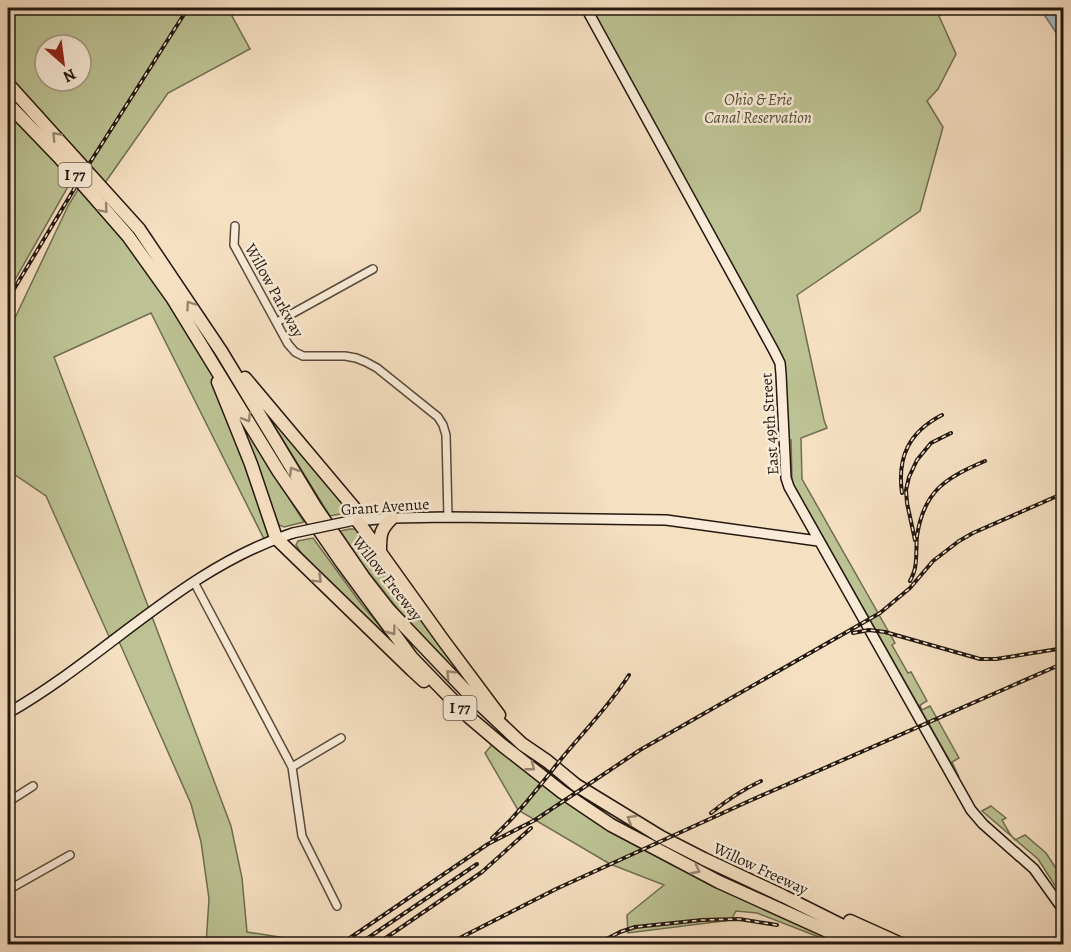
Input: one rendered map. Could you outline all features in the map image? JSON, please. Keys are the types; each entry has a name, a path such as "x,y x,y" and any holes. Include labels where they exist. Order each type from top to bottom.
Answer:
{"highway":[{"name":"Willow Freeway","path":"8,84 139,229 221,351 316,508 389,610 469,694 522,744 576,785 661,837 879,945"},
{"name":"Willow Freeway","path":"8,104 59,157 128,236 173,298 279,471 342,563 412,658 469,717 562,792 611,825 719,882 856,945"},
{"path":"206,350 251,464 276,538 412,670 469,717"},
{"path":"221,351 356,510 354,521 380,551 443,640 522,744"},
{"path":"380,551 380,534 392,518"},
{"path":"783,896 812,905 901,945"}],"street":[{"name":"East 49th Street","path":"589,9 780,363 786,478 789,487 971,810 983,824 1034,869 1064,911"},
{"name":"Willow Parkway","path":"235,226 234,245 288,344 298,354 345,356 366,362 377,368 438,417 446,435 447,517"},
{"path":"277,322 372,269"},
{"name":"Grant Avenue","path":"8,713 34,698 194,582 238,556 276,538 293,533 354,521 392,518 666,520 818,541"},
{"path":"194,582 292,767 302,836 337,906"},
{"path":"292,767 341,738"},
{"path":"8,802 33,786"},
{"path":"8,890 70,855"}],"green space":[{"path":"8,8 238,8 232,16 250,49 168,93 102,187 8,84"},
{"name":"Ohio & Erie Canal Reservation","path":"586,8 951,8 939,16 956,54 938,89 927,101 943,127 920,211 797,295 827,428 801,438 802,479 895,643 892,645 908,673 911,672 927,701 920,705 922,710 930,706 959,758 952,762 959,777 792,482 791,440 785,441 781,374"},
{"path":"8,104 74,176 8,292"},
{"path":"82,183 206,350 276,538 266,543 151,313 54,357 231,826 242,878 247,932 324,944 206,944 209,899 201,842 191,804 117,637 111,641 46,496 8,470 8,330 68,206"},
{"path":"271,416 347,506 347,510 330,516 269,418"},
{"path":"242,424 304,522 284,527 279,525 240,426"},
{"path":"357,529 462,676 400,612 363,565 340,531"},
{"path":"313,538 362,605 392,640 390,643 305,559 296,545 298,541"},
{"path":"496,740 611,825 856,944 830,944 819,937 757,913 736,911 731,920 628,933 627,915 664,885 610,864 518,810 485,753"},
{"path":"991,806 1006,818 1002,820 1013,837 982,811"},
{"path":"1025,835 1046,853 1063,879 1063,898 1038,859 1016,840"}],"water":[{"path":"1040,8 1063,8 1063,43 1045,16"}],"railway":[{"path":"8,299 91,161 188,8"},
{"path":"902,493 902,468 908,447 921,429 942,415"},
{"path":"915,540 907,503 906,490 909,477 917,460 931,443 951,433"},
{"path":"910,581 915,568 920,520 931,497 948,480 985,461"},
{"path":"341,944 488,844 535,820 640,750 880,613 910,588 933,561 959,541 1064,493"},
{"path":"853,633 869,630 885,632 980,659 996,659 1064,648"},
{"path":"448,944 556,889 747,802 1064,663"},
{"path":"492,838 528,800 606,707 629,675"},
{"path":"711,813 761,781"},
{"path":"377,944 482,872 531,828"},
{"path":"359,944 477,864"},
{"path":"597,944 635,927 702,920 739,919 777,925"}]}
